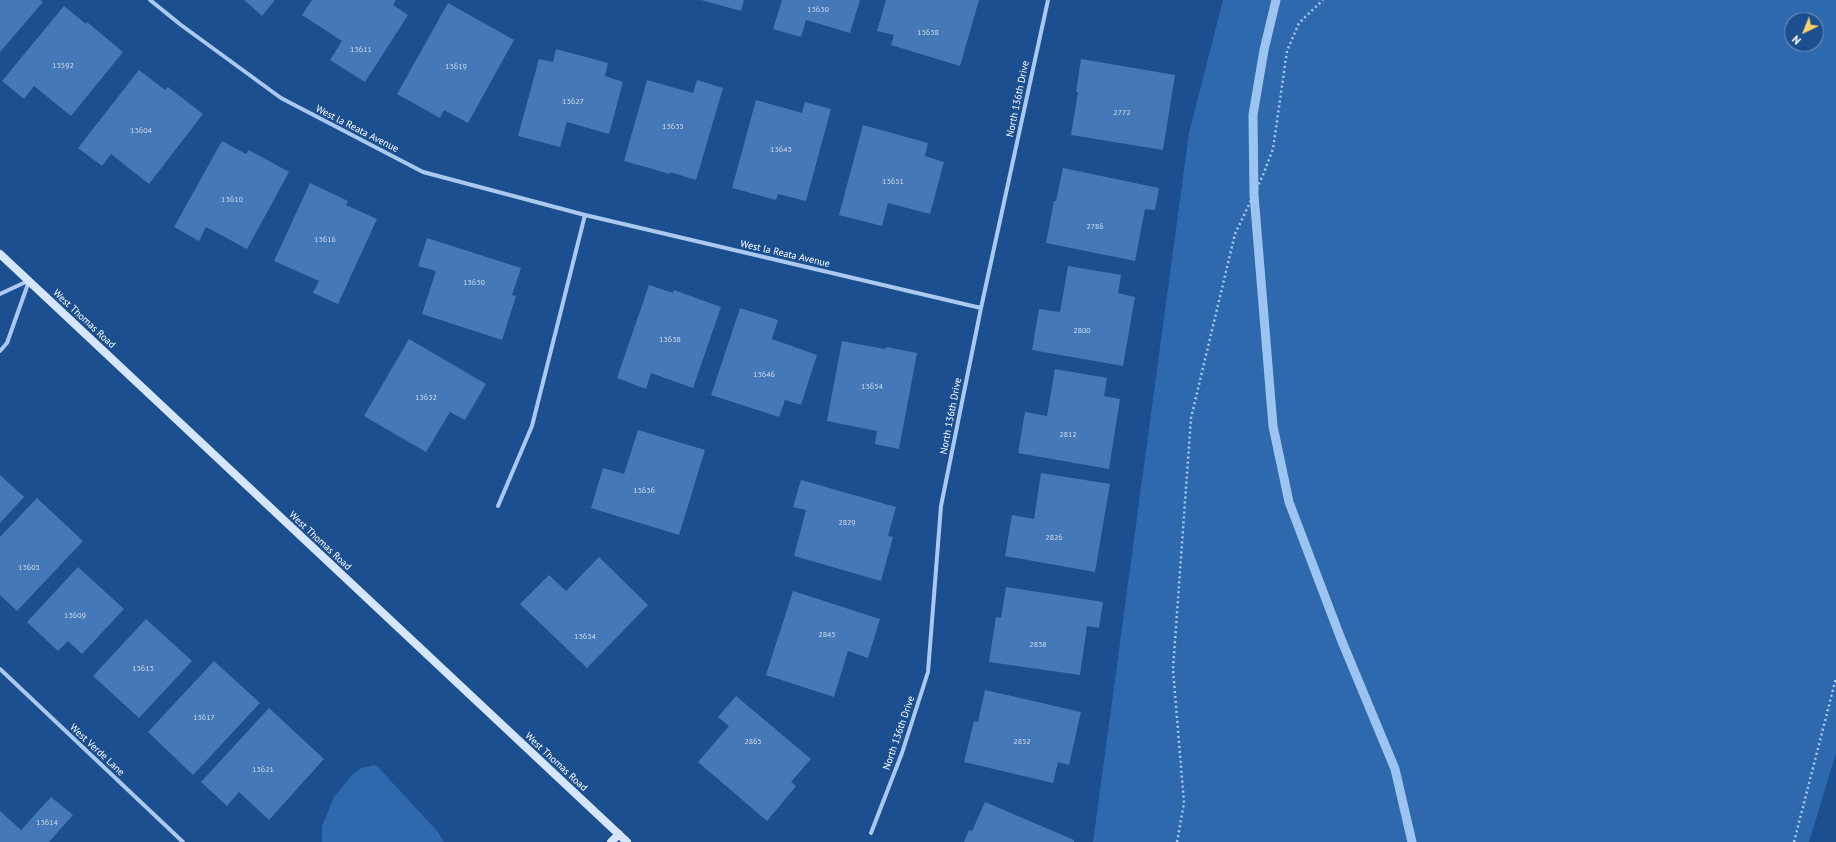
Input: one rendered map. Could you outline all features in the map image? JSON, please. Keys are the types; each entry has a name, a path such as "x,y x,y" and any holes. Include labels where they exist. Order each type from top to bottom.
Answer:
{"main road":[{"name":"West Thomas Road","path":"0,254 626,842"},
{"path":"611,842 619,834"}],"street":[{"name":"West la Reata Avenue","path":"150,0 181,25 281,98 423,172 585,215 981,308"},
{"name":"North 136th Drive","path":"871,832 902,753 928,672 941,506 981,308 1048,0"},
{"path":"498,506 532,426 585,215"},
{"path":"0,294 29,281"},
{"path":"0,351 7,343 29,281"},
{"name":"West Verde Lane","path":"0,669 183,842"}],"path":[{"path":"1178,842 1184,803 1173,669 1191,418 1235,234 1263,175 1273,149 1287,52 1299,23 1323,0"},
{"path":"1794,842 1836,678"}],"shaded area":[{"path":"1223,0 1836,0 1836,753 1809,842 1093,842 1189,133"},
{"path":"374,765 378,767 438,832 444,842 322,842 322,826 334,797 354,773 361,768"}],"building":[{"path":"0,0 40,0 43,2 0,52"},
{"path":"244,0 275,0 262,16"},
{"path":"312,0 396,0 393,5 408,15 365,82 330,60 342,41 302,15"},
{"path":"701,0 744,0 741,11"},
{"path":"782,0 860,0 850,33 806,20 801,37 773,29"},
{"path":"886,0 979,0 960,66 891,45 894,35 877,31"},
{"path":"448,3 514,40 468,123 444,110 440,118 397,94"},
{"path":"64,6 86,24 87,22 123,52 71,116 34,86 24,99 2,81"},
{"path":"556,49 608,63 605,76 623,82 609,134 567,122 560,147 518,136 539,59 553,62"},
{"path":"1081,59 1175,75 1163,150 1071,135 1078,92 1076,92"},
{"path":"139,70 165,90 168,87 203,114 149,184 111,154 102,166 78,148"},
{"path":"647,80 693,93 697,80 723,88 696,180 624,161"},
{"path":"756,100 802,113 805,102 831,109 806,201 778,194 776,200 732,188"},
{"path":"863,125 928,143 925,156 944,162 930,214 888,203 882,226 839,215"},
{"path":"222,141 246,154 249,150 289,172 247,249 206,227 199,241 174,227"},
{"path":"1063,168 1159,188 1155,210 1145,209 1135,261 1046,243 1054,201 1056,201"},
{"path":"310,183 348,201 346,205 377,219 338,304 313,293 319,281 274,261"},
{"path":"427,238 521,268 512,295 516,296 502,340 422,314 436,271 418,266"},
{"path":"1068,266 1121,275 1118,293 1135,297 1123,366 1032,350 1039,309 1060,312"},
{"path":"649,285 673,293 674,290 721,307 693,388 651,373 646,389 617,378"},
{"path":"740,308 778,320 772,339 817,355 801,405 785,400 779,417 711,395"},
{"path":"409,339 486,384 465,420 450,412 426,452 364,416"},
{"path":"842,341 917,353 899,449 875,444 877,431 827,421"},
{"path":"1055,369 1107,378 1104,396 1120,399 1109,469 1018,453 1025,412 1047,416"},
{"path":"638,430 705,450 679,535 591,508 603,468 624,474"},
{"path":"1041,473 1110,484 1095,572 1005,556 1012,515 1034,519"},
{"path":"0,475 24,497 0,523"},
{"path":"801,480 896,507 888,536 893,537 881,581 794,556 806,510 793,507"},
{"path":"37,498 83,541 17,611 0,595 0,537"},
{"path":"599,557 648,605 587,668 520,604 549,575 566,591"},
{"path":"78,567 124,609 82,654 68,641 58,651 27,622"},
{"path":"1006,587 1103,602 1099,628 1087,626 1080,675 989,662 996,617 1001,618"},
{"path":"793,591 880,619 868,658 848,651 834,697 766,675"},
{"path":"146,619 192,661 139,718 93,676"},
{"path":"214,661 260,703 193,775 148,732"},
{"path":"985,690 1081,712 1069,765 1058,762 1053,783 964,762 974,721 978,722"},
{"path":"736,696 811,759 791,782 796,786 767,821 698,762 729,726 718,717"},
{"path":"269,708 324,759 269,820 239,792 227,806 201,782"},
{"path":"51,797 73,815 49,842 0,842 0,811 21,830"},
{"path":"985,802 1074,840 1074,842 964,842 969,830 972,831"}],"waterway":[{"path":"1276,0 1264,50 1253,115 1254,195 1273,426 1289,502 1341,639 1395,769 1412,842"}]}
